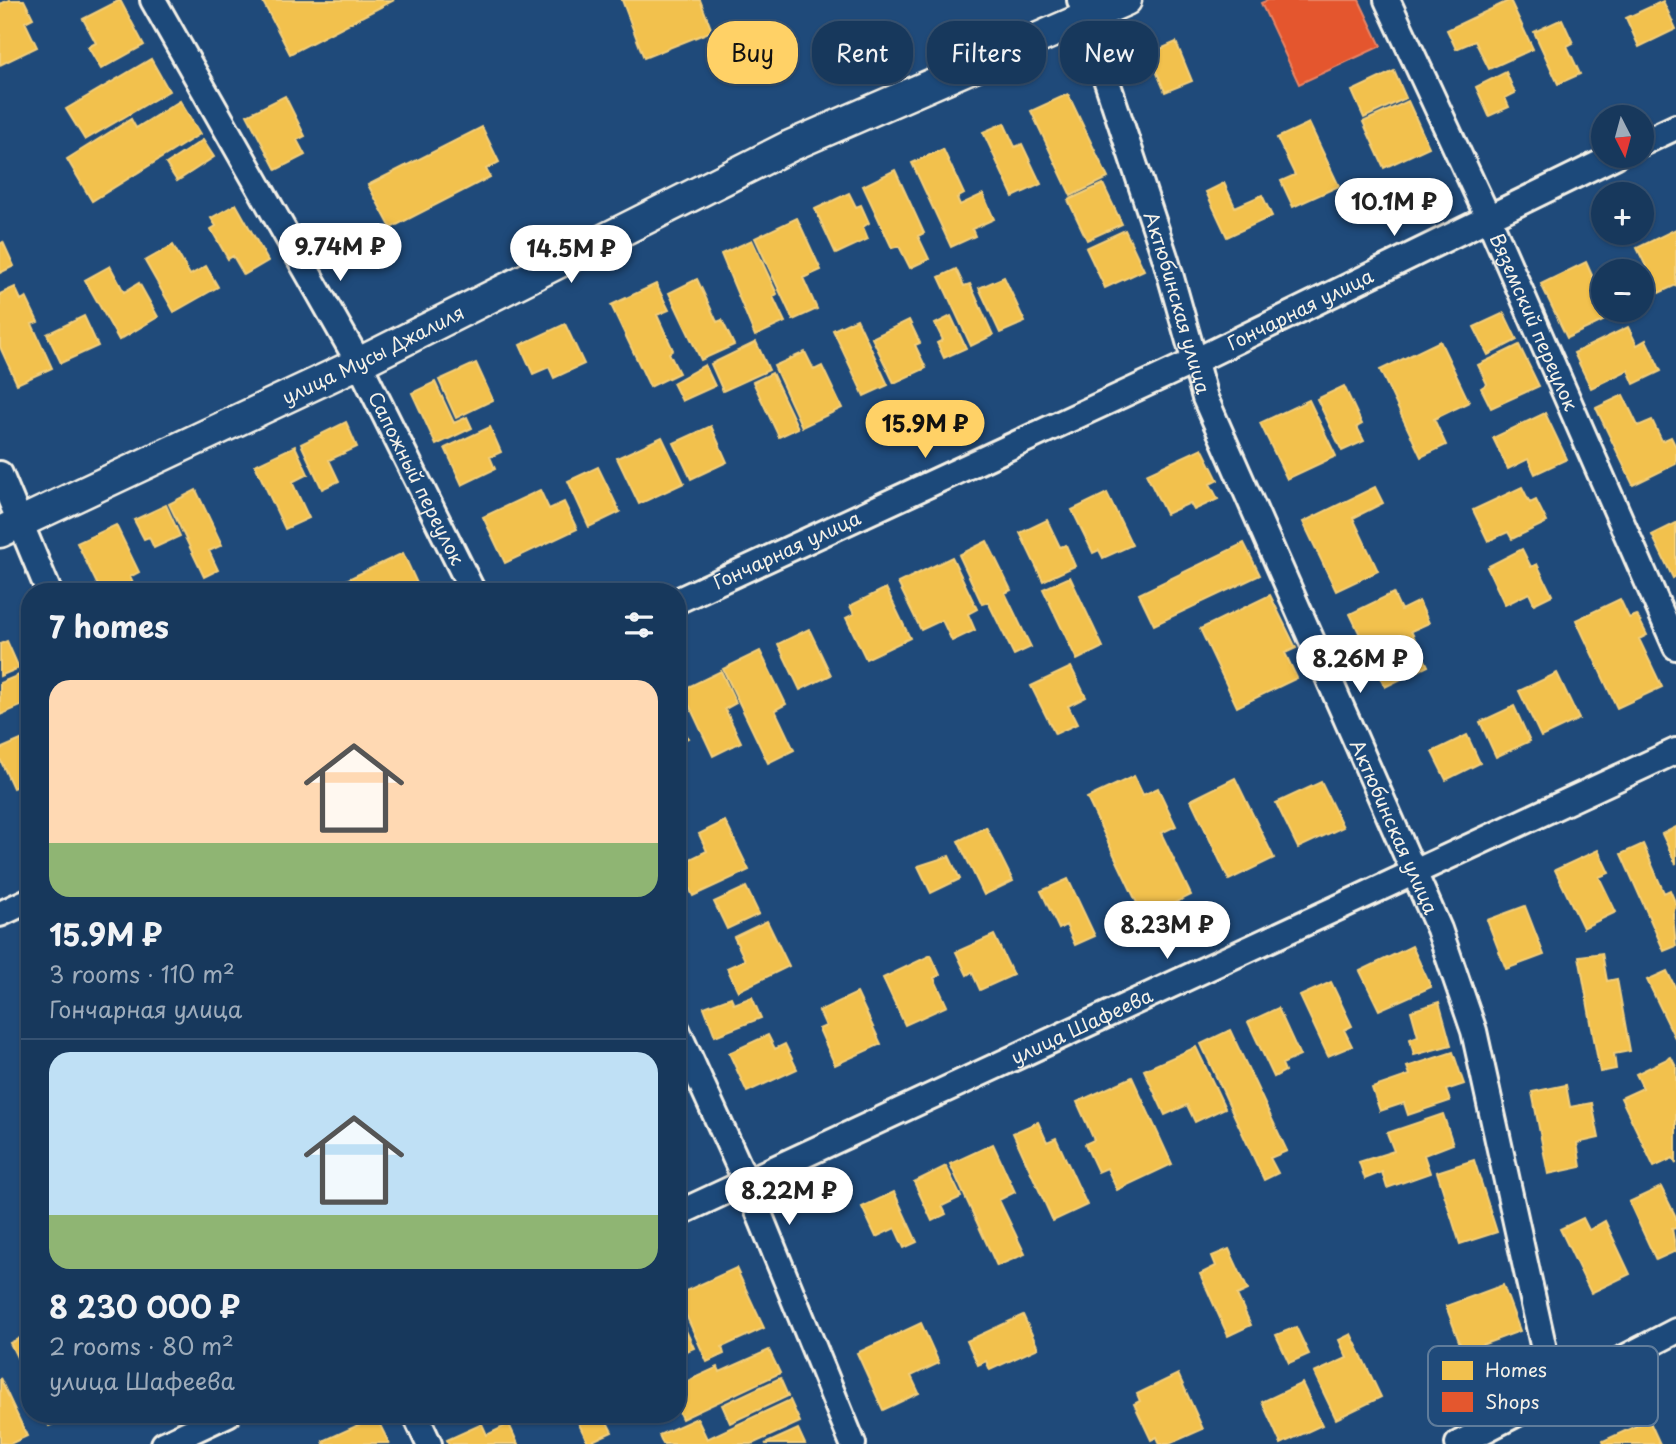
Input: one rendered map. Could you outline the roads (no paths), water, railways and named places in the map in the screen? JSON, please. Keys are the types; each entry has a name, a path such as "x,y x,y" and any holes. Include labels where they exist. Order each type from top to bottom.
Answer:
{"street":[{"name":"Сапожный переулок","path":"153,0 359,363 469,583"},
{"name":"улица Мусы Джалиля","path":"10,528 359,363 790,146 1083,9 1126,0"},
{"name":"Вяземский переулок","path":"1387,0 1488,217 1676,647"},
{"name":"Актюбинская улица","path":"1083,9 1166,260 1205,398 1439,929 1474,1031 1542,1346"},
{"path":"1654,137 1676,127"},
{"name":"Гончарная улица","path":"686,597 1193,362 1591,168"},
{"path":"0,474 10,528 44,583"},
{"name":"улица Шафеева","path":"686,1210 1676,751"},
{"path":"0,915 21,904"},
{"path":"686,1050 747,1184 853,1444"},
{"path":"1647,1346 1676,1331"},
{"path":"164,1444 209,1423"},
{"path":"419,1423 429,1444"},
{"path":"1458,1444 1493,1426"}]}
